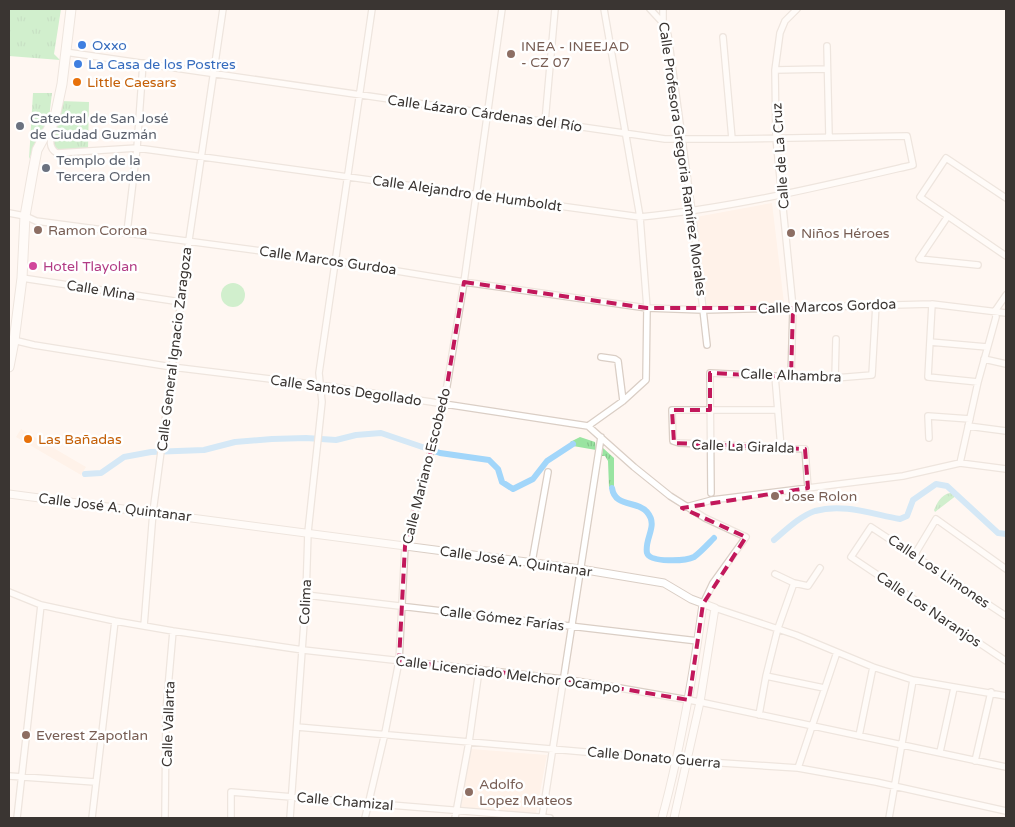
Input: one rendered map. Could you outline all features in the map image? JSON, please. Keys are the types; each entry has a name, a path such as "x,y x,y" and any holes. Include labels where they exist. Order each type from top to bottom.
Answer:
{"main road":[{"path":"9,367 11,340 22,278 25,216 37,150 55,117 62,84 71,9"}],"street":[{"name":"Calle General Ignacio Zaragoza","path":"144,626 153,512 180,302 223,9"},
{"name":"Colima","path":"290,818 303,650 308,532 322,402 319,373 372,9"},
{"name":"Calle Mariano Escobedo","path":"365,818 400,661 405,546 444,404 464,282 502,9"},
{"path":"546,122 555,9"},
{"path":"604,9 640,217 647,308 646,380 588,426 634,467 686,507 746,537 713,583 703,604 689,700 677,760 662,818"},
{"path":"650,9 663,23"},
{"name":"Calle Profesora Gregoria Ramírez Morales","path":"663,9 663,23 668,35 692,212 707,345"},
{"name":"Calle de La Cruz","path":"791,377 793,308 776,138 774,70 780,33 785,21 797,9"},
{"path":"723,37 732,139"},
{"path":"827,46 829,136"},
{"name":"Calle Lázaro Cárdenas del Río","path":"65,52 665,138 732,139 908,136 913,165"},
{"path":"127,232 138,148 143,63"},
{"path":"774,70 827,69"},
{"name":"Calle Alejandro de Humboldt","path":"55,117 50,142 51,148 55,152 138,148 640,217 692,212 913,165"},
{"path":"1006,198 946,158 920,197 1006,256"},
{"name":"Calle Marcos Gurdoa","path":"9,213 25,216 36,221 189,240 647,308"},
{"path":"948,216 918,259 978,265"},
{"name":"Calle Mina","path":"22,278 180,302"},
{"path":"960,464 987,347 1006,296"},
{"name":"Calle Alhambra","path":"710,410 710,373 835,378 872,375 876,304"},
{"path":"932,304 928,377 978,382"},
{"name":"Calle Marcos Gordoa","path":"647,308 703,310 932,304 1000,313"},
{"path":"1000,313 1006,306"},
{"path":"835,378 836,339"},
{"name":"Calle Santos Degollado","path":"11,340 172,366 588,426"},
{"path":"930,342 987,347"},
{"path":"601,357 615,358 618,361 622,400"},
{"path":"984,359 1006,364"},
{"path":"775,376 781,448"},
{"name":"Calle La Giralda","path":"710,410 672,410 674,441 679,444 805,449 808,488"},
{"path":"711,494 710,410 778,410"},
{"path":"929,438 928,416 970,419"},
{"path":"968,426 1006,431"},
{"path":"542,818 600,437"},
{"path":"686,507 712,500 903,476 960,464 1006,469"},
{"path":"532,562 548,472"},
{"name":"Calle José A. Quintanar","path":"9,494 532,562 664,583 703,604 778,628 874,667 913,680 1006,696"},
{"path":"914,554 936,519 1006,569"},
{"name":"Calle Los Limones","path":"852,557 872,527 1006,616"},
{"name":"Calle Los Naranjos","path":"852,557 1006,661"},
{"path":"775,574 794,583 808,586 820,568"},
{"path":"759,715 778,628 794,583"},
{"name":"Calle Licenciado Melchor Ocampo","path":"9,592 41,605 173,631 303,650 563,679 689,700 1006,767"},
{"name":"Calle Gómez Farías","path":"306,595 698,641"},
{"path":"17,818 41,605"},
{"path":"674,818 700,702 715,608"},
{"path":"92,818 115,621"},
{"name":"Calle Vallarta","path":"165,818 166,711 173,631"},
{"path":"798,768 837,652"},
{"path":"859,736 874,667"},
{"path":"455,818 469,742 479,670"},
{"path":"766,676 824,688"},
{"path":"889,818 913,680"},
{"path":"940,752 954,688"},
{"path":"975,761 991,692"},
{"name":"Calle Donato Guerra","path":"297,727 677,760 798,768 894,786 1006,812"},
{"path":"9,776 95,782"},
{"name":"Calle Chamizal","path":"231,818 231,792 550,818"}],"highlighted area":[{"path":"464,282 647,308 793,308 791,377 710,373 710,410 672,410 674,443 805,449 808,488 682,508 746,537 703,604 689,700 563,679 399,661 405,546 444,404"}],"shaded area":[{"path":"772,203 784,303 707,306 696,217"},
{"path":"21,429 86,467 81,475 16,437"},
{"path":"471,749 547,755 536,814 461,808"}],"green space":[{"path":"9,9 61,9 54,54 60,60 9,56"},
{"path":"33,93 52,93 49,118 29,159"},
{"path":"60,101 89,102 88,149 61,150 55,148 53,142"},
{"path":"233,283 238,284 244,290 244,300 238,306 233,307 228,306 222,300 221,295 222,290 228,284"},
{"path":"580,437 595,442 596,450 573,446 570,442"},
{"path":"603,448 614,458 614,486 609,487 608,461 605,456 602,456"},
{"path":"954,492 957,495 935,512 934,510 941,498"}],"waterway":[{"path":"85,474 101,473 124,457 151,452 204,450 235,442 272,439 306,438 336,440 356,435 381,433 440,453 489,460 498,469 502,482 513,489 533,479 547,461 573,444"},
{"path":"774,540 804,516 826,509 858,510 900,519 907,516 913,500 936,484 947,486 998,533 1006,534"},
{"path":"612,488 617,498 643,508 647,512 652,522 647,542 647,553 654,558 676,560 694,557 714,538"}],"place":[{"name":"Oxxo","path":"82,45"},
{"name":"INEA - INEEJAD - CZ 07","path":"511,54"},
{"name":"La Casa de los Postres","path":"78,64"},
{"name":"Little Caesars","path":"77,82"},
{"name":"Catedral de San José de Ciudad Guzmán","path":"20,126"},
{"name":"Templo de la Tercera Orden","path":"46,168"},
{"name":"Ramon Corona","path":"38,230"},
{"name":"Niños Héroes","path":"791,233"},
{"name":"Hotel Tlayolan","path":"33,266"},
{"name":"Las Bañadas","path":"28,439"},
{"name":"Jose Rolon","path":"775,496"},
{"name":"Everest Zapotlan","path":"26,735"},
{"name":"Adolfo Lopez Mateos","path":"469,792"}]}
